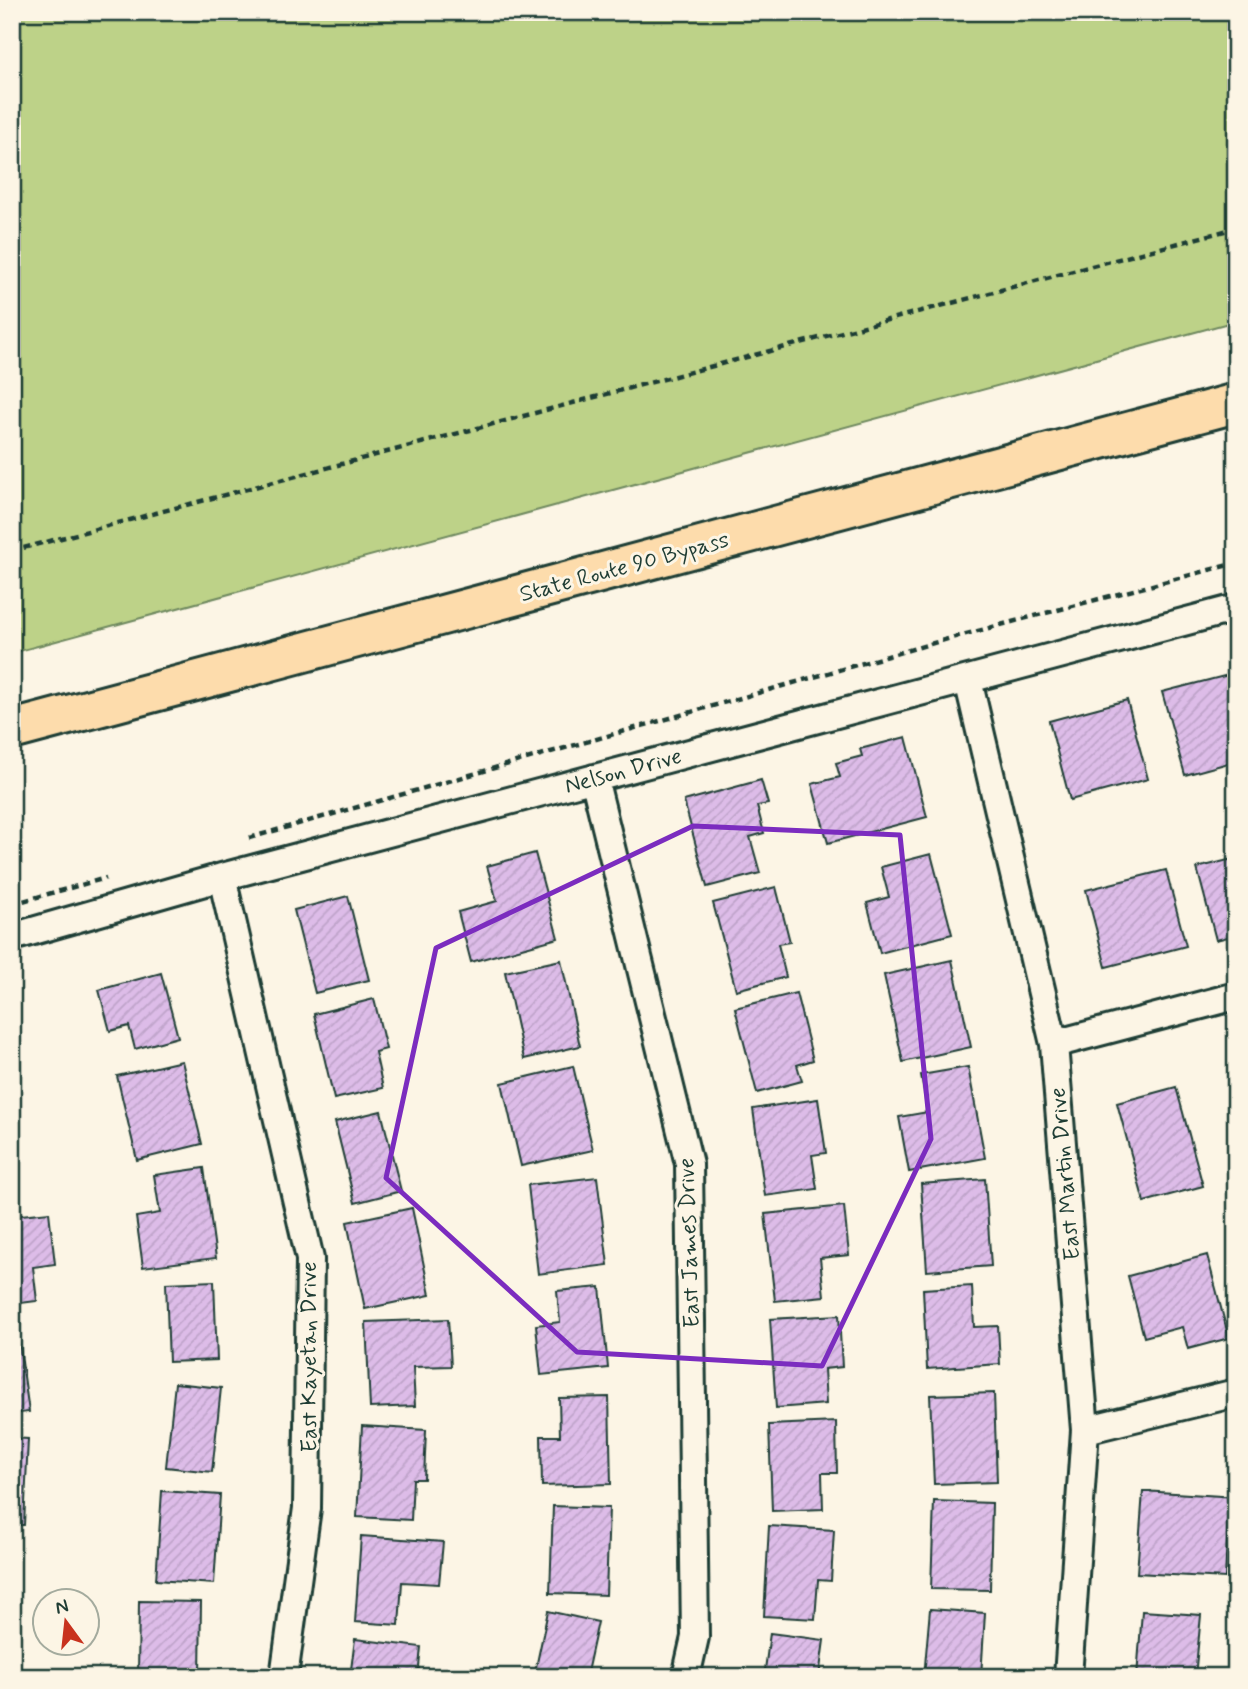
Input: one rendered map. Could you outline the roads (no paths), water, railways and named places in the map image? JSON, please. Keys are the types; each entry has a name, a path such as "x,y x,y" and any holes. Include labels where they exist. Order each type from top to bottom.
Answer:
{"highway":[{"name":"State Route 90 Bypass","path":"12,730 1236,402"}],"street":[{"name":"Nelson Drive","path":"12,937 222,877 1236,608"},
{"name":"East Martin Drive","path":"968,680 1054,1044 1085,1430 1068,1677"},
{"name":"East James Drive","path":"594,778 689,1164 695,1637 686,1677"},
{"name":"East Kayetan Drive","path":"222,877 310,1259 307,1508 284,1677"},
{"path":"1054,1044 1236,996"},
{"path":"1085,1430 1236,1392"}]}
